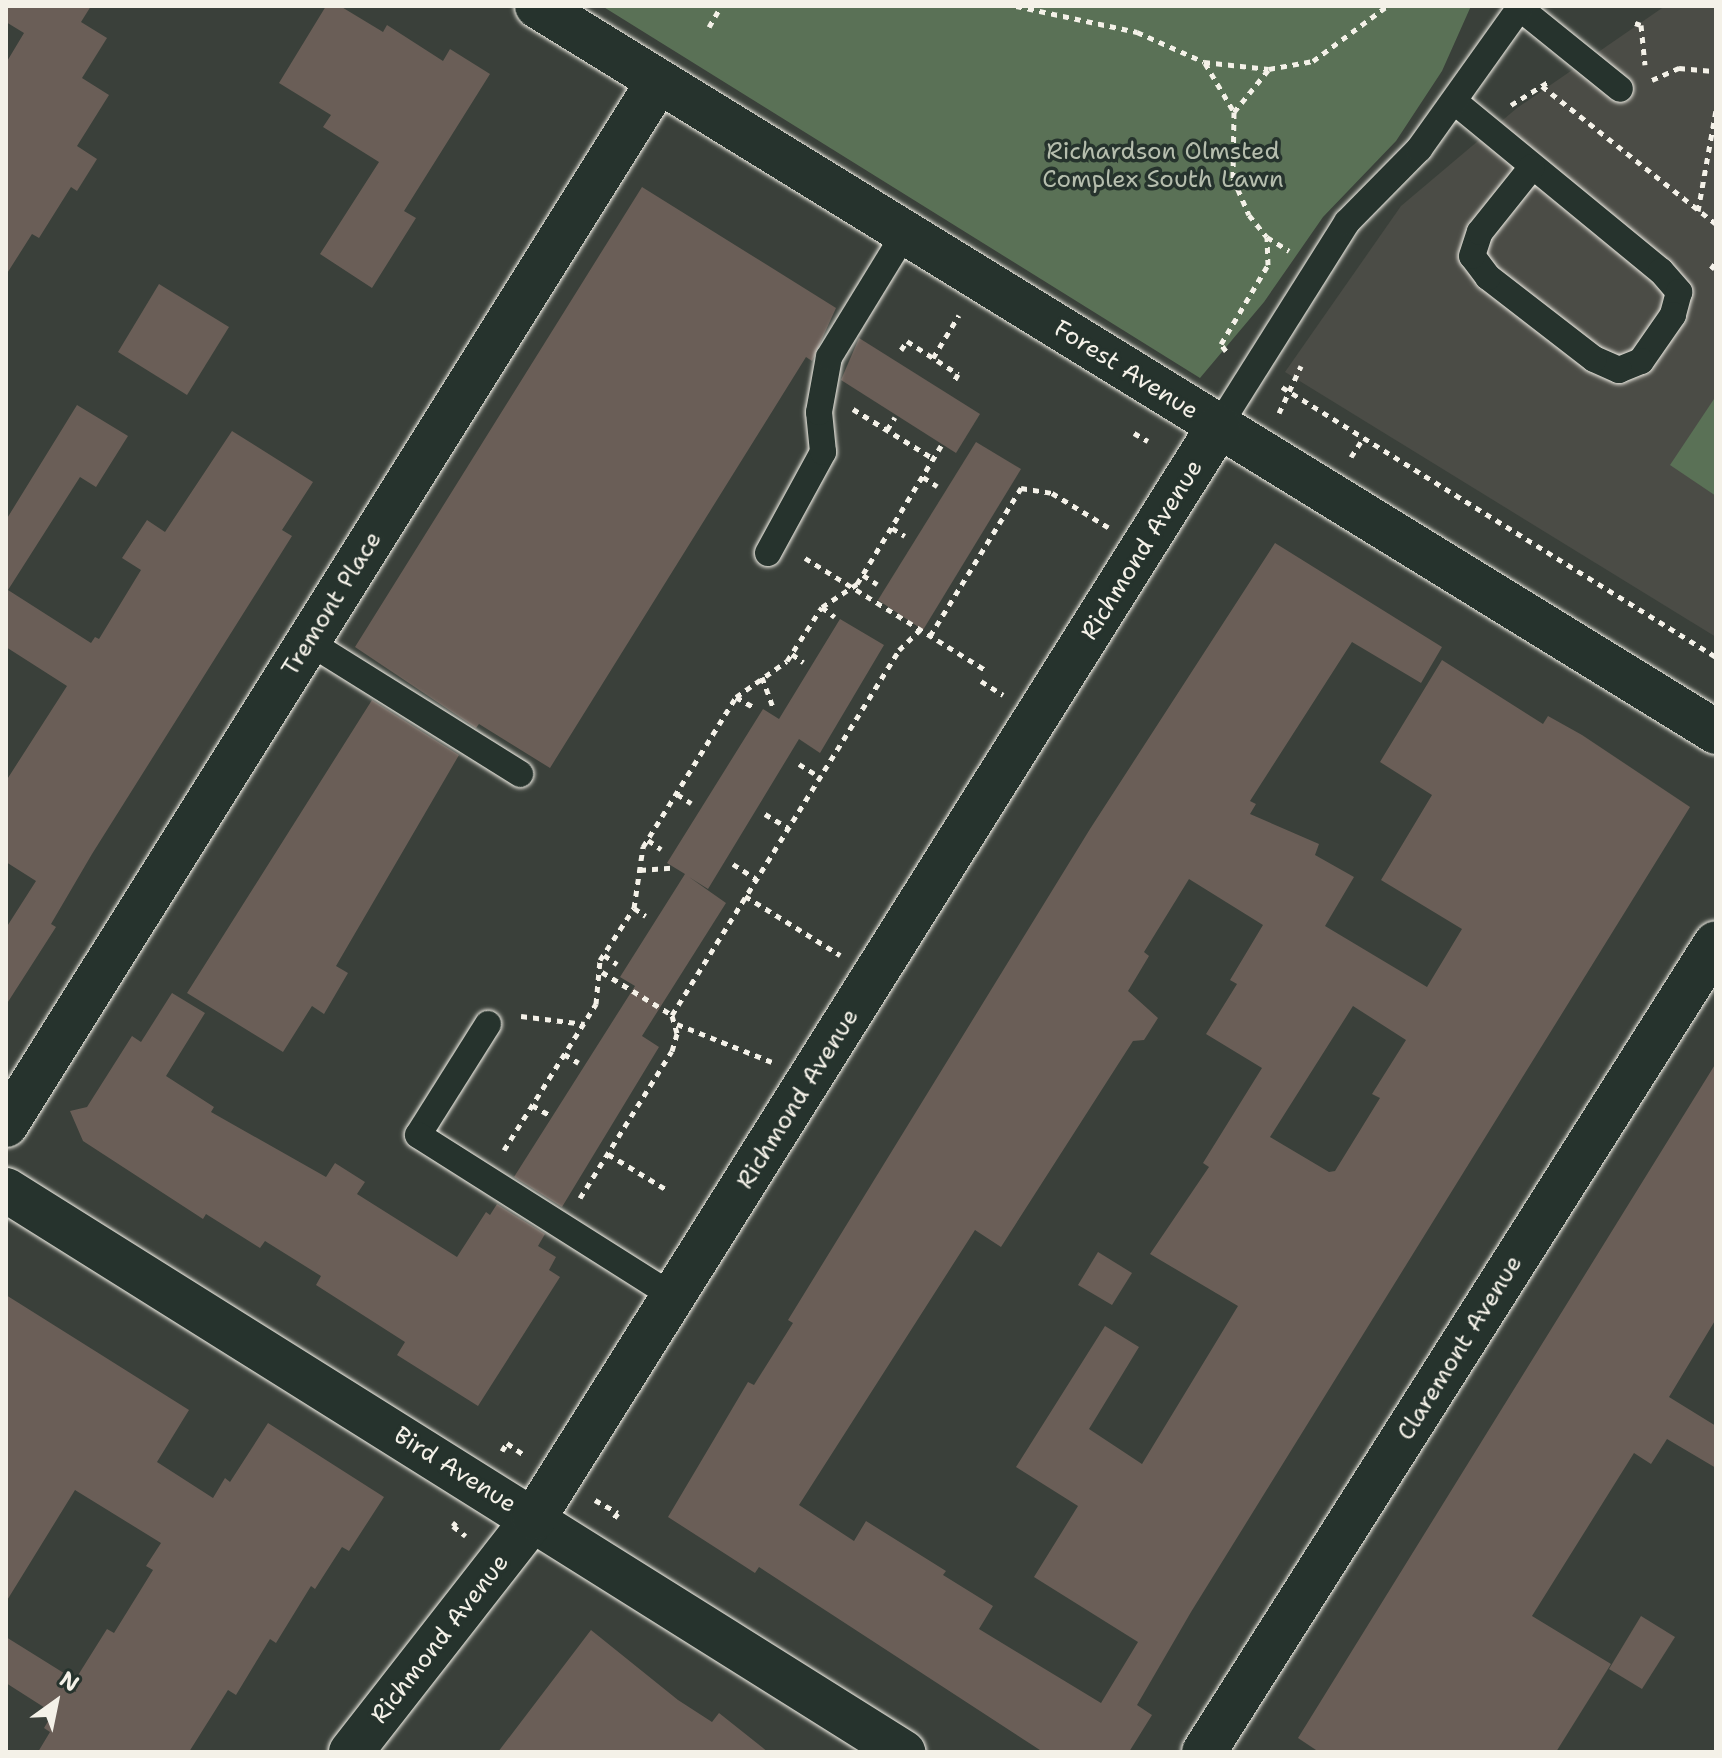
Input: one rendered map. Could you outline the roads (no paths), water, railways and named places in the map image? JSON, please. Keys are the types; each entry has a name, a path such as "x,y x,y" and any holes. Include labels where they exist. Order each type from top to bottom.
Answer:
{"street":[{"name":"Forest Avenue","path":"537,6 1716,732"},
{"name":"Tremont Place","path":"6,1125 658,82"},
{"name":"Richmond Avenue","path":"351,1752 534,1518 1218,427"},
{"name":"Claremont Avenue","path":"1204,1752 1716,943"},
{"name":"Bird Avenue","path":"6,1190 903,1752"}],"lane":[{"path":"1218,427 1347,222 1455,102 1524,7 1586,56 1620,89"},
{"path":"1455,102 1661,271 1679,292 1673,315 1641,361 1619,370 1594,359 1488,277 1472,256 1480,232 1532,167"},
{"path":"768,553 823,452 819,412 829,357 905,233"},
{"path":"309,642 520,774"},
{"path":"488,1024 418,1135 674,1297"}],"park label":[{"name":"Richardson Olmsted Complex South Lawn","path":"1163,166"}]}
